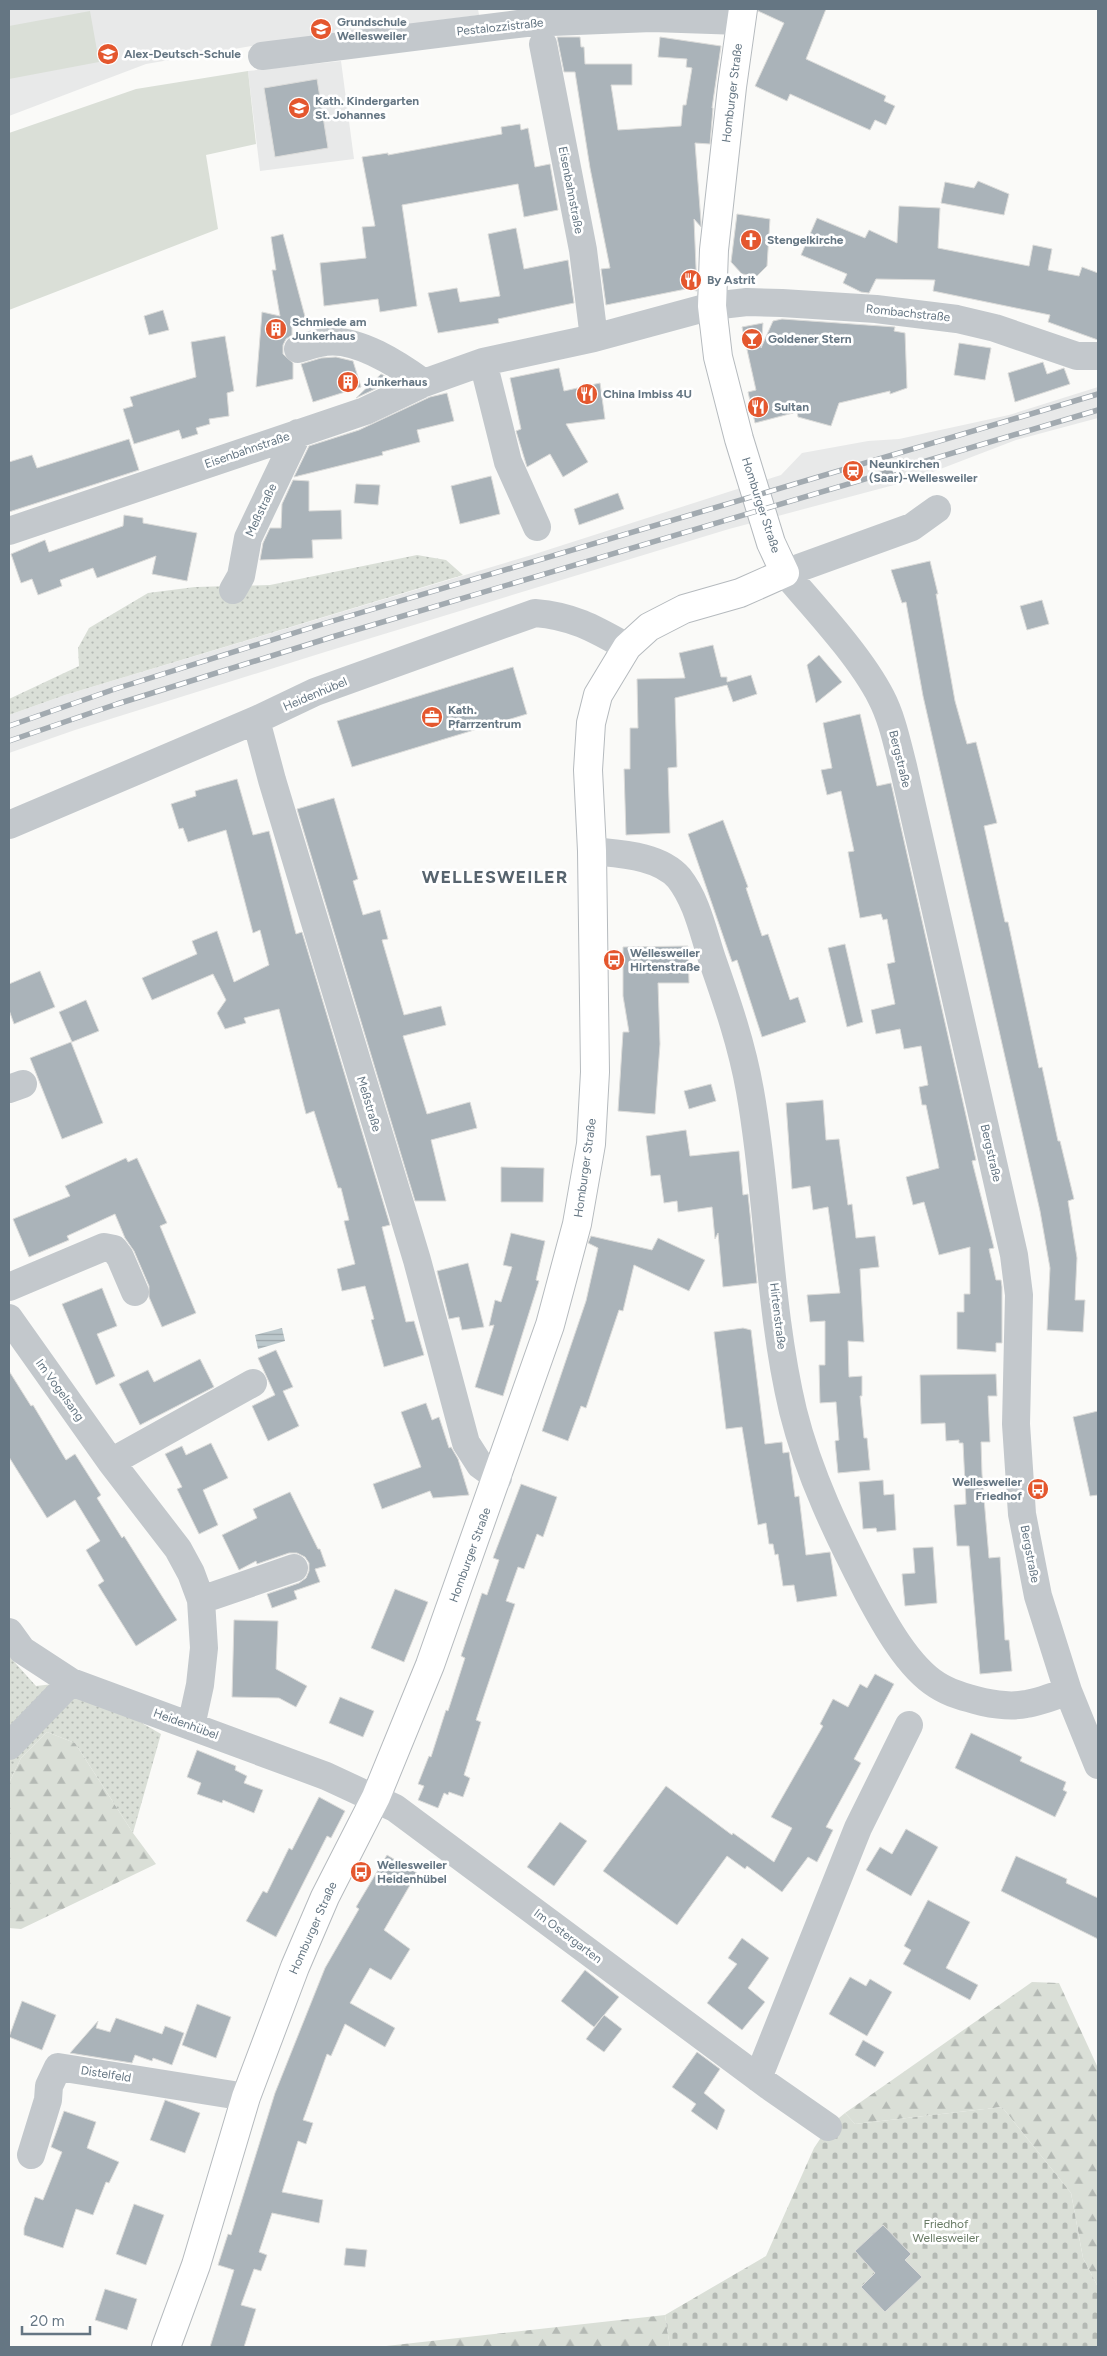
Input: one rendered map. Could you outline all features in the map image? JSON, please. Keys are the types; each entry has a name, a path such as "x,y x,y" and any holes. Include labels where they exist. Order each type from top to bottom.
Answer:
{"main road":[{"name":"Homburger Straße","path":"166,2347 196,2264 246,2097 294,1967 325,1898 376,1797 430,1665 498,1478 550,1325 577,1224 591,1144 595,1072 592,851 588,770 591,723 598,695 627,647 649,627 684,608 740,592 785,573 771,543 739,439 718,357 712,306 714,250 742,15"}],"street":[{"name":"Pestalozzistraße","path":"262,56 526,23 742,15"},
{"name":"Eisenbahnstraße","path":"543,44 583,250 594,338"},
{"name":"Rombachstraße","path":"712,306 747,302 782,303 876,309 958,319 995,328 1077,356 1098,356"},
{"name":"Eisenbahnstraße","path":"9,531 365,411 424,383 483,362 594,338 712,306"},
{"path":"298,348 326,341 350,344 397,363 424,383"},
{"path":"483,362 508,462 538,527"},
{"name":"Meßstraße","path":"233,590 241,576 248,538 298,433"},
{"path":"785,573 912,527 937,509"},
{"name":"Bergstraße","path":"785,573 851,653 881,696 891,722 903,766 1014,1255 1019,1295 1016,1424 1022,1514 1038,1596 1068,1691 1098,1765"},
{"name":"Heidenhübel","path":"9,825 256,720 314,692 535,613 558,615 580,622 627,647"},
{"name":"Meßstraße","path":"256,720 272,780 417,1260 466,1443 480,1465 498,1478"},
{"name":"Hirtenstraße","path":"592,851 631,855 658,864 677,876 690,896 732,1017 750,1090 780,1336 794,1411 812,1474 844,1547 875,1606 899,1645 919,1668 934,1683 960,1697 998,1705 1027,1704 1068,1691"},
{"path":"9,1287 104,1247 114,1249 120,1257 135,1292"},
{"name":"Im Vogelsang","path":"9,1318 111,1462 178,1549 191,1573 201,1600 204,1648 200,1685 191,1726"},
{"path":"111,1462 253,1383"},
{"path":"201,1600 294,1568"},
{"name":"Heidenhübel","path":"9,1632 22,1650 71,1682 326,1776 376,1797"},
{"path":"9,1746 71,1682"},
{"path":"758,2078 858,1828 909,1725"},
{"name":"Im Ostergarten","path":"376,1797 395,1808 758,2078 828,2127"},
{"name":"Distelfeld","path":"31,2155 48,2100 49,2086 58,2066 246,2097"}],"shaded area":[{"name":"Alex-Deutsch-Schule","path":"9,9 478,9 479,15 270,43 146,64 9,116"},
{"name":"Kath. Kindergarten St. Johannes","path":"341,61 354,159 260,171 248,71"},
{"path":"1098,387 1098,418 1016,440 909,481 729,529 325,652 75,730 9,753 9,715 65,695 535,554 781,475 802,453 868,441 899,439 1009,415"},
{"path":"282,1328 285,1341 258,1349 255,1335"}],"green space":[{"path":"90,11 99,62 9,79 9,26"},
{"path":"248,71 256,144 206,155 218,229 9,310 9,133 136,89"},
{"path":"417,555 446,560 463,575 65,695 9,715 9,699 79,666 78,648 89,628 148,593 195,587 270,585"},
{"path":"9,1656 36,1686 71,1682 161,1734 133,1833 75,1743 47,1732 21,1758 9,1783"},
{"path":"47,1732 75,1743 133,1833 156,1864 21,1929 9,1928 9,1783 21,1758"},
{"path":"1032,1982 1059,1983 1098,2068 1098,2287 1083,2258 1071,2193 1002,2107 855,2124 845,2113"},
{"name":"Friedhof Wellesweiler","path":"1002,2107 1071,2193 1083,2258 1098,2287 1098,2347 670,2347 665,2315 766,2256 814,2148 828,2127 845,2113 855,2124"},
{"path":"665,2315 670,2347 377,2347"}],"building":[{"path":"758,9 826,9 806,59 886,96 884,101 895,106 886,125 875,120 870,130 790,94 787,101 755,86 784,23 758,11"},
{"path":"557,37 580,37 581,47 584,47 585,64 632,64 632,85 611,85 618,130 681,126 683,105 686,105 692,68 686,67 687,59 658,57 660,37 721,46 712,108 710,144 695,143 701,222 701,227 694,219 697,291 686,289 606,305 601,269 610,268 590,168 575,72 564,72"},
{"path":"317,79 328,148 275,157 264,88"},
{"path":"520,124 521,130 528,128 535,167 550,164 558,210 524,217 518,184 402,205 417,306 380,312 378,299 324,306 320,263 366,258 362,227 375,226 362,157 388,153 388,155 502,134 501,127"},
{"path":"978,181 1009,194 1004,215 941,203 945,182 974,188"},
{"path":"899,206 940,208 938,248 1029,266 1033,245 1052,249 1048,270 1079,276 1082,267 1098,273 1098,340 1048,322 1050,315 933,291 935,280 876,279 869,293 861,292 843,283 847,274 801,255 817,218 865,238 869,230 897,243"},
{"name":"Stengelkirche","path":"737,214 770,219 767,266 757,276 742,274 731,262"},
{"path":"516,228 524,269 568,260 574,303 498,319 499,323 438,333 428,293 457,288 460,302 500,296 488,234"},
{"path":"283,234 307,324 292,326 292,335 286,339 283,345 283,354 293,363 293,379 256,387 262,312 280,316 272,270 276,270 271,237"},
{"path":"163,310 169,330 149,335 144,316"},
{"path":"782,319 895,327 894,331 905,333 907,388 890,394 890,391 839,403 831,426 798,417 797,412 755,423 748,392 756,390 742,327 763,323 761,348 773,321"},
{"path":"225,336 234,391 227,393 229,416 209,419 210,424 196,428 198,434 182,439 179,430 134,444 123,409 133,406 130,397 196,377 191,342"},
{"path":"959,343 991,348 985,380 954,375"},
{"path":"336,357 353,361 361,387 313,402 301,364 321,358"},
{"path":"1043,362 1047,374 1064,368 1070,384 1015,402 1008,373"},
{"path":"559,368 564,391 600,383 605,419 566,424 588,462 563,477 550,454 527,467 516,431 521,429 510,378"},
{"path":"381,374 387,377 388,383 356,398"},
{"path":"447,393 454,421 417,430 420,442 382,452 383,455 294,477 309,446 359,430 430,397"},
{"path":"129,439 139,470 9,512 9,462 32,455 37,468"},
{"path":"491,476 500,514 460,524 451,486"},
{"path":"293,480 309,481 309,511 341,510 342,539 312,540 313,558 260,560 263,543 270,528 281,528 282,504"},
{"path":"356,484 380,485 378,505 354,503"},
{"path":"618,493 624,509 579,525 574,509"},
{"path":"124,515 143,518 143,523 197,533 187,581 152,574 156,556 97,578 93,568 60,580 62,586 38,595 32,579 21,583 11,554 45,540 49,552 123,526"},
{"path":"930,561 938,594 936,594 955,701 967,744 976,742 997,823 984,826 1005,922 1008,922 1039,1068 1042,1067 1058,1141 1060,1141 1074,1199 1068,1201 1077,1258 1075,1300 1085,1300 1083,1332 1047,1330 1050,1268 1040,1211 923,696 906,602 902,603 891,570"},
{"path":"1042,600 1049,624 1027,630 1020,606"},
{"path":"713,645 721,677 727,677 727,682 751,675 757,694 733,702 727,685 675,698 677,767 668,768 670,833 626,835 624,769 630,769 630,728 638,728 637,679 685,678 679,653"},
{"path":"819,655 842,682 816,703 807,665"},
{"name":"Kath. Pfarrzentrum","path":"513,667 527,714 352,767 337,721"},
{"path":"860,714 877,786 891,783 976,1160 972,1161 994,1248 989,1249 996,1280 1001,1280 1002,1287 1002,1343 996,1343 996,1352 957,1349 957,1312 964,1312 964,1294 970,1294 970,1247 939,1255 924,1202 913,1205 906,1177 939,1168 926,1105 922,1105 919,1087 928,1085 921,1046 904,1049 900,1029 876,1034 871,1010 895,1004 887,964 895,962 887,919 883,920 881,914 860,918 848,852 854,851 841,791 827,795 821,770 832,768 823,723"},
{"path":"237,779 253,835 269,831 296,934 302,932 390,1225 382,1227 406,1322 414,1321 424,1355 384,1367 371,1320 374,1319 365,1286 342,1291 337,1269 355,1264 344,1221 349,1220 341,1188 338,1188 314,1111 306,1114 279,1009 244,1018 246,1023 225,1029 217,1013 226,1000 213,974 152,1000 142,978 197,954 192,941 217,931 234,982 269,965 260,930 253,933 226,830 188,842 183,828 179,829 171,804 196,796 195,791"},
{"path":"334,798 358,879 353,881 363,915 380,910 388,939 382,940 404,1015 441,1006 446,1025 403,1036 427,1114 470,1102 477,1128 431,1140 446,1201 415,1201 297,809"},
{"path":"723,820 748,887 746,888 762,936 768,934 790,1000 798,997 806,1022 762,1037 737,960 732,962 688,834"},
{"path":"845,944 863,1022 847,1027 828,948"},
{"path":"688,946 689,983 658,983 660,1044 655,1114 618,1111 623,1032 629,1032 623,996 623,947"},
{"path":"40,971 55,1007 14,1024 9,1010 9,984"},
{"path":"86,1000 99,1031 72,1042 59,1012"},
{"path":"71,1042 103,1123 62,1139 30,1058"},
{"path":"711,1084 716,1101 689,1109 684,1091"},
{"path":"823,1100 826,1140 839,1139 848,1205 852,1204 856,1238 875,1236 879,1267 860,1269 864,1342 848,1341 849,1377 862,1376 862,1396 860,1396 864,1438 867,1438 870,1470 838,1473 835,1441 839,1440 836,1402 820,1403 819,1365 825,1365 825,1321 810,1322 807,1295 840,1293 828,1207 813,1210 810,1186 792,1189 786,1103"},
{"path":"686,1130 690,1156 739,1151 743,1195 748,1194 757,1283 723,1287 718,1233 715,1239 712,1207 678,1212 677,1201 664,1203 660,1175 651,1176 646,1136"},
{"path":"126,1158 128,1162 137,1158 167,1223 160,1226 196,1313 162,1327 149,1297 149,1286 115,1214 67,1236 69,1240 29,1257 13,1219 70,1196 65,1186"},
{"path":"501,1167 544,1168 543,1202 501,1202"},
{"path":"511,1233 545,1241 536,1280 539,1281 503,1396 475,1387 494,1325 489,1326 495,1300 501,1302 512,1267 503,1265"},
{"path":"591,1236 652,1250 658,1238 705,1260 689,1291 634,1265 623,1311 619,1310 586,1408 581,1406 568,1441 542,1431 586,1301 598,1248 588,1243"},
{"path":"468,1263 484,1327 462,1330 459,1317 449,1319 437,1271"},
{"path":"102,1288 117,1326 97,1334 115,1376 96,1385 62,1304"},
{"path":"743,1328 751,1330 765,1444 782,1442 783,1453 789,1452 795,1497 799,1496 806,1555 830,1552 837,1596 797,1602 794,1585 783,1586 778,1554 775,1555 773,1544 769,1544 766,1523 758,1525 742,1427 726,1429 714,1332"},
{"path":"276,1350 293,1387 283,1391 299,1426 268,1441 252,1406 275,1395 258,1358"},
{"path":"200,1359 214,1387 140,1425 119,1384 148,1370 154,1382"},
{"path":"9,1371 31,1406 33,1405 66,1460 75,1454 101,1495 97,1498 122,1538 124,1536 177,1620 136,1646 98,1585 104,1581 86,1550 100,1541 75,1500 47,1518 9,1457"},
{"path":"996,1374 997,1396 988,1396 990,1442 981,1442 982,1474 989,1558 1000,1557 1005,1640 1009,1640 1012,1671 980,1674 969,1546 957,1546 954,1505 966,1504 963,1443 959,1443 959,1440 946,1441 945,1423 921,1424 920,1375"},
{"path":"426,1403 432,1420 439,1417 449,1448 451,1447 458,1459 469,1495 433,1498 430,1491 382,1509 373,1484 421,1467 401,1412"},
{"path":"1098,1411 1098,1495 1090,1496 1073,1417"},
{"path":"211,1443 228,1478 203,1490 218,1525 199,1534 177,1489 182,1487 165,1454 182,1446 186,1455"},
{"path":"883,1480 884,1495 894,1494 896,1530 877,1532 876,1528 863,1529 859,1482"},
{"path":"521,1484 557,1497 543,1537 537,1534 524,1569 518,1567 506,1601 515,1604 476,1720 481,1722 464,1775 470,1778 463,1797 449,1792 448,1795 444,1793 438,1808 418,1800 424,1786 418,1784 429,1756 431,1757 446,1710 448,1711 465,1658 461,1656 482,1593 487,1595 499,1560 493,1558"},
{"path":"290,1492 318,1549 320,1549 326,1566 315,1569 320,1582 294,1591 297,1599 272,1608 267,1594 299,1583 306,1578 309,1571 309,1563 305,1557 297,1553 289,1553 257,1564 256,1561 239,1570 222,1535 257,1518 253,1509"},
{"path":"933,1547 937,1603 905,1606 902,1574 915,1573 913,1548"},
{"path":"395,1589 428,1602 404,1662 371,1648"},
{"path":"234,1620 278,1621 276,1669 307,1686 296,1707 279,1698 232,1697"},
{"path":"875,1674 894,1684 854,1759 861,1763 826,1827 833,1830 817,1862 808,1857 782,1892 747,1866 745,1869 727,1856 677,1925 603,1871 666,1786 732,1835 733,1833 774,1862 792,1828 771,1817 823,1726 820,1724 833,1699 848,1707 860,1684 867,1688"},
{"path":"340,1697 374,1711 363,1737 329,1723"},
{"path":"971,1733 1022,1757 1020,1761 1066,1782 1063,1790 1067,1792 1055,1817 955,1768"},
{"path":"197,1750 236,1766 235,1770 247,1776 244,1783 263,1790 254,1813 223,1800 222,1803 197,1794 201,1783 187,1777"},
{"path":"319,1797 345,1811 331,1838 327,1836 276,1937 246,1921 263,1891 267,1893 289,1848 292,1850"},
{"path":"560,1822 587,1841 554,1886 527,1867"},
{"path":"906,1829 938,1847 911,1896 866,1870 880,1847 892,1854"},
{"path":"387,1855 417,1873 384,1930 410,1949 391,1980 370,1968 350,2003 395,2028 385,2047 345,2024 331,2056 327,2054 303,2120 313,2123 306,2144 298,2141 282,2192 323,2200 319,2223 272,2213 259,2252 267,2255 261,2271 254,2269 241,2305 256,2309 244,2347 210,2347 234,2270 218,2265 228,2234 231,2235 275,2093 325,1968 359,1909 356,1907"},
{"path":"1016,1856 1067,1879 1066,1883 1098,1898 1098,1939 1001,1891"},
{"path":"928,1900 970,1922 946,1968 978,1985 970,2000 903,1964 911,1950 904,1946"},
{"path":"742,1938 769,1958 748,1988 765,2002 742,2030 707,2003 737,1964 728,1958"},
{"path":"585,1970 619,1997 594,2027 561,2001"},
{"path":"850,1977 866,1986 870,1979 892,1992 867,2036 829,2014"},
{"path":"22,2001 56,2015 42,2050 9,2037"},
{"path":"197,2004 231,2017 216,2058 182,2045"},
{"path":"604,2015 622,2029 604,2052 586,2039"},
{"path":"116,2018 162,2034 165,2026 184,2033 172,2065 153,2058 152,2061 135,2055 132,2063 70,2053 98,2021 96,2028 110,2032"},
{"path":"863,2040 884,2052 875,2067 855,2055"},
{"path":"697,2052 720,2069 704,2093 725,2110 717,2130 691,2111 696,2104 672,2087"},
{"path":"165,2100 200,2113 185,2153 150,2140"},
{"path":"64,2111 96,2122 87,2148 119,2162 109,2183 106,2182 93,2215 76,2209 63,2248 24,2235 24,2228 35,2197 43,2200 62,2152 51,2147"},
{"path":"134,2204 164,2215 146,2265 116,2254"},
{"path":"883,2225 911,2254 905,2260 922,2277 885,2312 861,2287 875,2273 855,2251"},
{"path":"346,2248 367,2250 365,2267 344,2265"},
{"path":"105,2289 137,2299 127,2330 95,2320"}],"railway":[{"path":"9,726 115,689 326,623 1098,394"},
{"path":"9,741 117,704 332,637 1098,410"}],"place":[{"name":"Grundschule Wellesweiler","path":"321,29"},
{"name":"Alex-Deutsch-Schule","path":"108,54"},
{"name":"Kath. Kindergarten St. Johannes","path":"299,108"},
{"name":"Stengelkirche","path":"751,240"},
{"name":"By Astrit","path":"691,280"},
{"name":"Schmiede am Junkerhaus","path":"276,329"},
{"name":"Goldener Stern","path":"752,339"},
{"name":"Junkerhaus","path":"348,382"},
{"name":"China Imbiss 4U","path":"587,394"},
{"name":"Sultan","path":"758,407"},
{"name":"Neunkirchen (Saar)-Wellesweiler","path":"853,471"},
{"name":"Kath. Pfarrzentrum","path":"432,717"},
{"name":"Wellesweiler Hirtenstraße","path":"614,960"},
{"name":"Wellesweiler Friedhof","path":"1038,1489"},
{"name":"Wellesweiler Heidenhübel","path":"361,1872"}],"district":[{"name":"WELLESWEILER","path":"495,877"}]}
